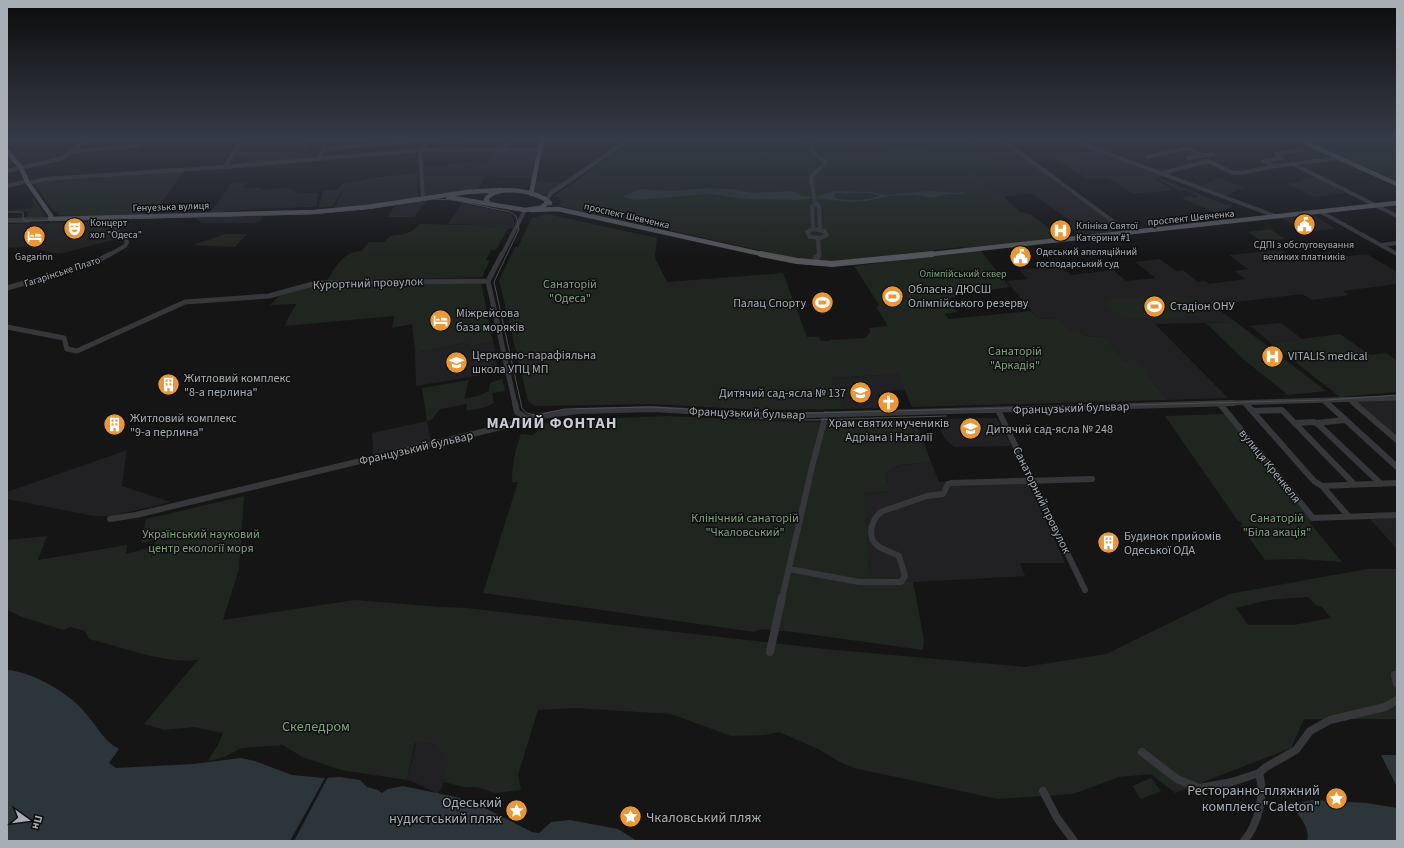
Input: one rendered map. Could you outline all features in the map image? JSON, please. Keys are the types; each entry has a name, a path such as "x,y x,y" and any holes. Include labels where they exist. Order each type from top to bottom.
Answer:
{"main road":[{"path":"26,179 51,216 50,219"},
{"path":"531,194 534,179"},
{"path":"1387,179 1397,183"},
{"path":"1387,179 1397,183"},
{"path":"513,191 532,186"},
{"path":"490,204 486,202 486,197 501,190"},
{"name":"Генуезька вулиця","path":"50,219 314,212 367,207 466,192 501,190 513,191"},
{"path":"513,191 538,195"},
{"path":"461,198 458,194 466,192"},
{"name":"проспект Шевченка","path":"538,195 558,209"},
{"name":"Генуезька вулиця","path":"430,198 461,198 528,210"},
{"path":"528,210 544,206 547,200"},
{"name":"проспект Шевченка","path":"528,210 558,209 779,258 792,263 813,266 834,266 1397,203"}],"street":[{"path":"7,186 52,179"},
{"path":"421,179 423,199"},
{"path":"547,200 551,194 573,179"},
{"path":"812,179 815,203 819,206 820,230"},
{"path":"1054,179 1129,234"},
{"path":"1177,179 1278,217"},
{"path":"1321,179 1397,216"},
{"path":"538,195 551,194"},
{"path":"813,229 812,206 815,203"},
{"path":"526,418 517,412 508,377 488,281 528,210"},
{"path":"1321,212 1397,254"},
{"name":"Гагарінське Плато","path":"7,288 94,263 125,246 127,242 106,217"},
{"name":"Генуезька вулиця","path":"7,220 50,219"},
{"path":"818,240 807,235 807,231 813,229 826,232 826,235 816,243 816,253 818,259"},
{"path":"1382,245 1397,244"},
{"name":"Курортний провулок","path":"7,327 64,338 66,349 80,351 185,302 269,296 316,283 488,281"},
{"name":"Французький бульвар","path":"110,519 136,515 429,446 514,424 526,418 578,411 650,409 754,415 826,414 1220,404 1248,406 1397,398"},
{"path":"1350,400 1397,440"},
{"path":"1324,401 1397,468"},
{"name":"вулиця Кренкеля","path":"1220,404 1313,518 1397,515"},
{"path":"1248,406 1254,411 1282,410 1354,484"},
{"path":"1248,406 1314,481 1322,486 1349,517"},
{"name":"Санаторний провулок","path":"998,410 1085,590"},
{"path":"770,652 809,476 826,414"},
{"path":"1295,422 1316,423 1344,420"},
{"path":"1316,423 1381,484"},
{"path":"788,569 854,581 887,584 901,582 904,580 905,576 899,556 877,545 871,534 871,524 882,511 894,509 933,494 943,494 948,484 951,483 1092,479"},
{"path":"1322,486 1397,483"},
{"path":"1142,752 1177,779 1199,788 1232,782 1259,773 1266,767 1296,750 1310,731 1330,720 1393,704 1397,700"},
{"path":"1244,841 1251,832 1258,813 1262,780 1259,773"},
{"path":"1043,791 1057,818 1074,841"}],"shaded area":[{"path":"368,179 417,179 418,197 362,206 334,208 346,183"},
{"path":"422,179 484,179 477,190 424,196"},
{"path":"978,179 1051,179 1128,233 1083,238 1067,225 1071,221 1031,193 1004,197"},
{"path":"1109,179 1156,179 1173,190 1133,194"},
{"path":"1221,179 1244,187 1225,196 1199,186"},
{"path":"1301,179 1320,179 1348,193 1315,197 1287,184 1303,181"},
{"path":"535,181 566,183 547,194 540,195 534,194 533,188"},
{"path":"248,182 243,188 262,188 261,190 286,188 299,193 318,193 317,205 315,207 252,209 210,213 232,183"},
{"path":"707,188 731,189 753,193 793,191 803,196 814,197 836,191 872,192 886,195 929,191 963,192 965,194 947,194 935,198 913,195 890,196 852,202 814,198 798,200 745,199 709,194 635,200 625,198 623,196 640,189 675,191","holes":["838,193 871,193 879,196 857,200 845,200 834,197 834,194"]},
{"path":"428,200 414,217 387,217 395,206"},
{"path":"462,203 508,213 512,215 515,223 513,228 508,229 477,225 448,224"},
{"path":"1313,215 1336,229 1306,232 1281,218"},
{"path":"264,216 258,223 202,223 194,217"},
{"path":"105,222 118,239 59,254 27,247 7,248 7,224"},
{"path":"1281,250 1291,256 1330,252 1339,257 1367,254 1397,272 1397,284 1343,291 1349,295 1312,300 1302,294 1212,305 1236,322 1155,324 1228,398 1168,400 1146,374 1148,373 1135,359 1125,361 1103,336 1091,337 1079,332 1071,332 1059,318 1039,319 1006,281 1027,279 1019,270 1059,264 1071,275 1113,270 1126,281 1155,278 1135,262 1160,259 1176,271 1183,270 1198,282 1205,281 1209,284 1245,279 1234,271 1248,269 1229,255"},
{"path":"1281,323 1302,339 1271,343 1250,326"},
{"name":"Церковно-парафіяльна школа УПЦ МП","path":"493,342 499,372 416,386 415,353 464,343 472,346"},
{"name":"Дитячий сад-ясла № 137","path":"898,374 905,390 889,391 878,395 882,408 844,409 832,378"},
{"path":"1397,399 1397,439 1352,401"},
{"name":"Дитячий сад-ясла № 248","path":"997,418 1011,446 954,447 945,439 935,419"},
{"path":"427,421 431,442 373,455 372,433"},
{"path":"127,450 122,486 171,502 112,516 93,516 7,499 7,492"},
{"path":"931,462 939,482 1027,477 1065,563 1020,563 1025,576 913,582 869,576 865,493 889,491 886,473 901,465"},
{"path":"1369,518 1397,518 1397,549"},
{"path":"7,670 29,675 40,680 62,692 81,708 106,739 119,749 109,763 116,768 193,764 241,758 255,761 292,775 324,778 340,777 360,780 367,787 378,790 382,793 388,789 403,786 456,797 483,807 532,832 539,833 551,822 570,820 618,829 637,841 7,841"},
{"path":"426,741 440,748 449,763 444,782 438,794 407,780 416,743"},
{"path":"1381,755 1397,755 1397,787"},
{"path":"1313,800 1367,803 1397,808 1397,841 1307,841 1307,829 1296,812 1299,803"}],"green space":[{"path":"79,179 179,179 155,211 141,214 70,216 59,215 58,212 54,212 34,183"},
{"path":"579,179 980,179 1003,196 1020,212 1030,214 1065,240 967,250 963,247 817,263 560,206 559,204 562,201 559,197 554,196"},
{"path":"1158,179 1232,207 1216,213 1181,198 1189,196 1195,198 1199,196 1184,190 1179,191"},
{"path":"342,183 346,183 333,206 318,208 323,191 339,189"},
{"path":"34,198 45,215 43,217 24,218 27,217 28,213 26,211 7,211 31,208 35,205 31,199"},
{"path":"547,214 657,238 655,258 667,282 783,273 807,337 819,337 821,341 865,338 870,332 869,328 888,326 876,307 879,305 854,266 979,249 1010,287 953,294 956,297 949,298 950,300 947,301 957,312 945,314 949,319 1031,311 1039,319 1059,318 1071,332 1079,332 1091,337 1103,336 1125,361 1135,359 1149,373 1146,374 1168,400 912,407 898,374 832,378 844,409 763,410 652,404 535,406 528,401 499,280 515,247 518,247 532,218"},
{"path":"419,224 477,225 508,229 496,250 491,250 486,260 490,260 482,277 326,282 340,261 350,254 362,251 369,242 384,242 391,236 410,232"},
{"path":"1270,229 1285,239 1262,241 1247,232"},
{"path":"225,234 247,234 235,247 193,245"},
{"name":"Міжрейсова база моряків","path":"481,282 493,342 472,346 464,343 415,353 412,324 392,328 394,316 284,326 296,304 270,305 279,296 311,285"},
{"name":"Стадіон ОНУ","path":"1173,296 1192,301 1201,308 1202,314 1178,318 1133,318 1115,313 1106,304 1108,299 1115,297"},
{"path":"1236,322 1326,391 1288,395 1243,359 1206,323"},
{"path":"1340,334 1370,355 1386,353 1397,361 1397,392 1340,397 1271,343"},
{"path":"502,379 505,391 492,393 494,403 486,407 466,411 467,404 440,409 432,419 427,421 422,388 469,380 464,399 478,396 489,391 490,383"},
{"name":"Санаторій \"Біла акація\"","path":"1225,414 1260,455 1256,456 1313,522 1309,522 1342,562 1297,559 1265,560 1240,525 1243,525 1240,521 1238,521 1165,416"},
{"name":"Клінічний санаторій \"Чкаловський\"","path":"667,416 768,421 840,422 915,419 931,462 900,465 886,473 889,491 865,493 869,576 913,582 924,640 923,650 793,632 762,629 754,632 483,593 518,482 512,482 512,476 514,458 521,434 533,435 539,430 540,424 568,420"},
{"path":"244,496 239,569 223,620 355,600 467,608 825,649 1025,667 1106,654 1229,594 1367,569 1397,569 1397,719 1304,719 1291,748 1175,793 1151,774 1119,777 1073,794 998,799 854,768 840,762 818,749 779,732 765,735 731,736 671,714 576,708 538,710 518,775 521,790 495,793 477,787 464,787 444,782 448,763 436,746 422,742 415,743 407,780 341,770 302,757 283,745 242,748 222,758 208,761 223,733 194,727 164,730 144,724 198,660 171,660 144,654 89,639 85,631 70,627 64,630 22,617 7,610 7,540 47,536 38,560 127,545 126,554 152,547 151,560 156,540 141,543 146,519","holes":["1308,597 1317,606 1321,606 1331,618 1294,625 1248,625 1236,608 1268,600"]},
{"path":"1151,778 1161,791 1141,799 1132,786"}],"pier":[{"path":"328,777 294,841 290,841 325,778"}],"tram line":[{"path":"7,212 23,212 23,220 29,221 308,214 374,208 434,199 453,200 510,212 516,216 519,229 494,282 522,408 526,413 536,415 565,409 650,407 775,414 1327,400 1397,395"},
{"path":"7,222 29,222"},
{"path":"738,418 811,420 946,416"}],"place":[{"name":"СДПІ з обслуговування великих платників","path":"1304,224"},
{"name":"Концерт хол \"Одеса\"","path":"74,228"},
{"name":"Клініка Святої Катерини #1","path":"1061,231"},
{"name":"Gagarinn","path":"34,236"},
{"name":"Одеський апеляційний господарський суд","path":"1020,257"},
{"name":"Обласна ДЮСШ Олімпійського резерву","path":"892,296"},
{"name":"Палац Спорту","path":"822,303"},
{"name":"Стадіон ОНУ","path":"1154,306"},
{"name":"Міжрейсова база моряків","path":"441,320"},
{"name":"VITALIS medical","path":"1272,356"},
{"name":"Церковно-парафіяльна школа УПЦ МП","path":"456,362"},
{"name":"Житловий комплекс \"8-а перлина\"","path":"168,385"},
{"name":"Дитячий сад-ясла № 137","path":"861,393"},
{"name":"Храм святих мучеників Адріана і Наталії","path":"889,402"},
{"name":"Житловий комплекс \"9-а перлина\"","path":"114,425"},
{"name":"Дитячий сад-ясла № 248","path":"971,429"},
{"name":"Будинок прийомів Одеської ОДА","path":"1108,543"},
{"name":"Ресторанно-пляжний комплекс \"Caleton\"","path":"1336,798"},
{"name":"Одеський нудистський пляж","path":"517,810"},
{"name":"Чкаловський пляж","path":"630,817"}],"district":[{"name":"МАЛИЙ ФОНТАН","path":"552,422"}],"park label":[{"name":"Олімпійський сквер","path":"963,273"},
{"name":"Санаторій \"Одеса\"","path":"570,291"},
{"name":"Санаторій \"Аркадія\"","path":"1015,358"},
{"name":"Український науковий центр екології моря","path":"201,541"},
{"name":"Скеледром","path":"316,726"}]}
